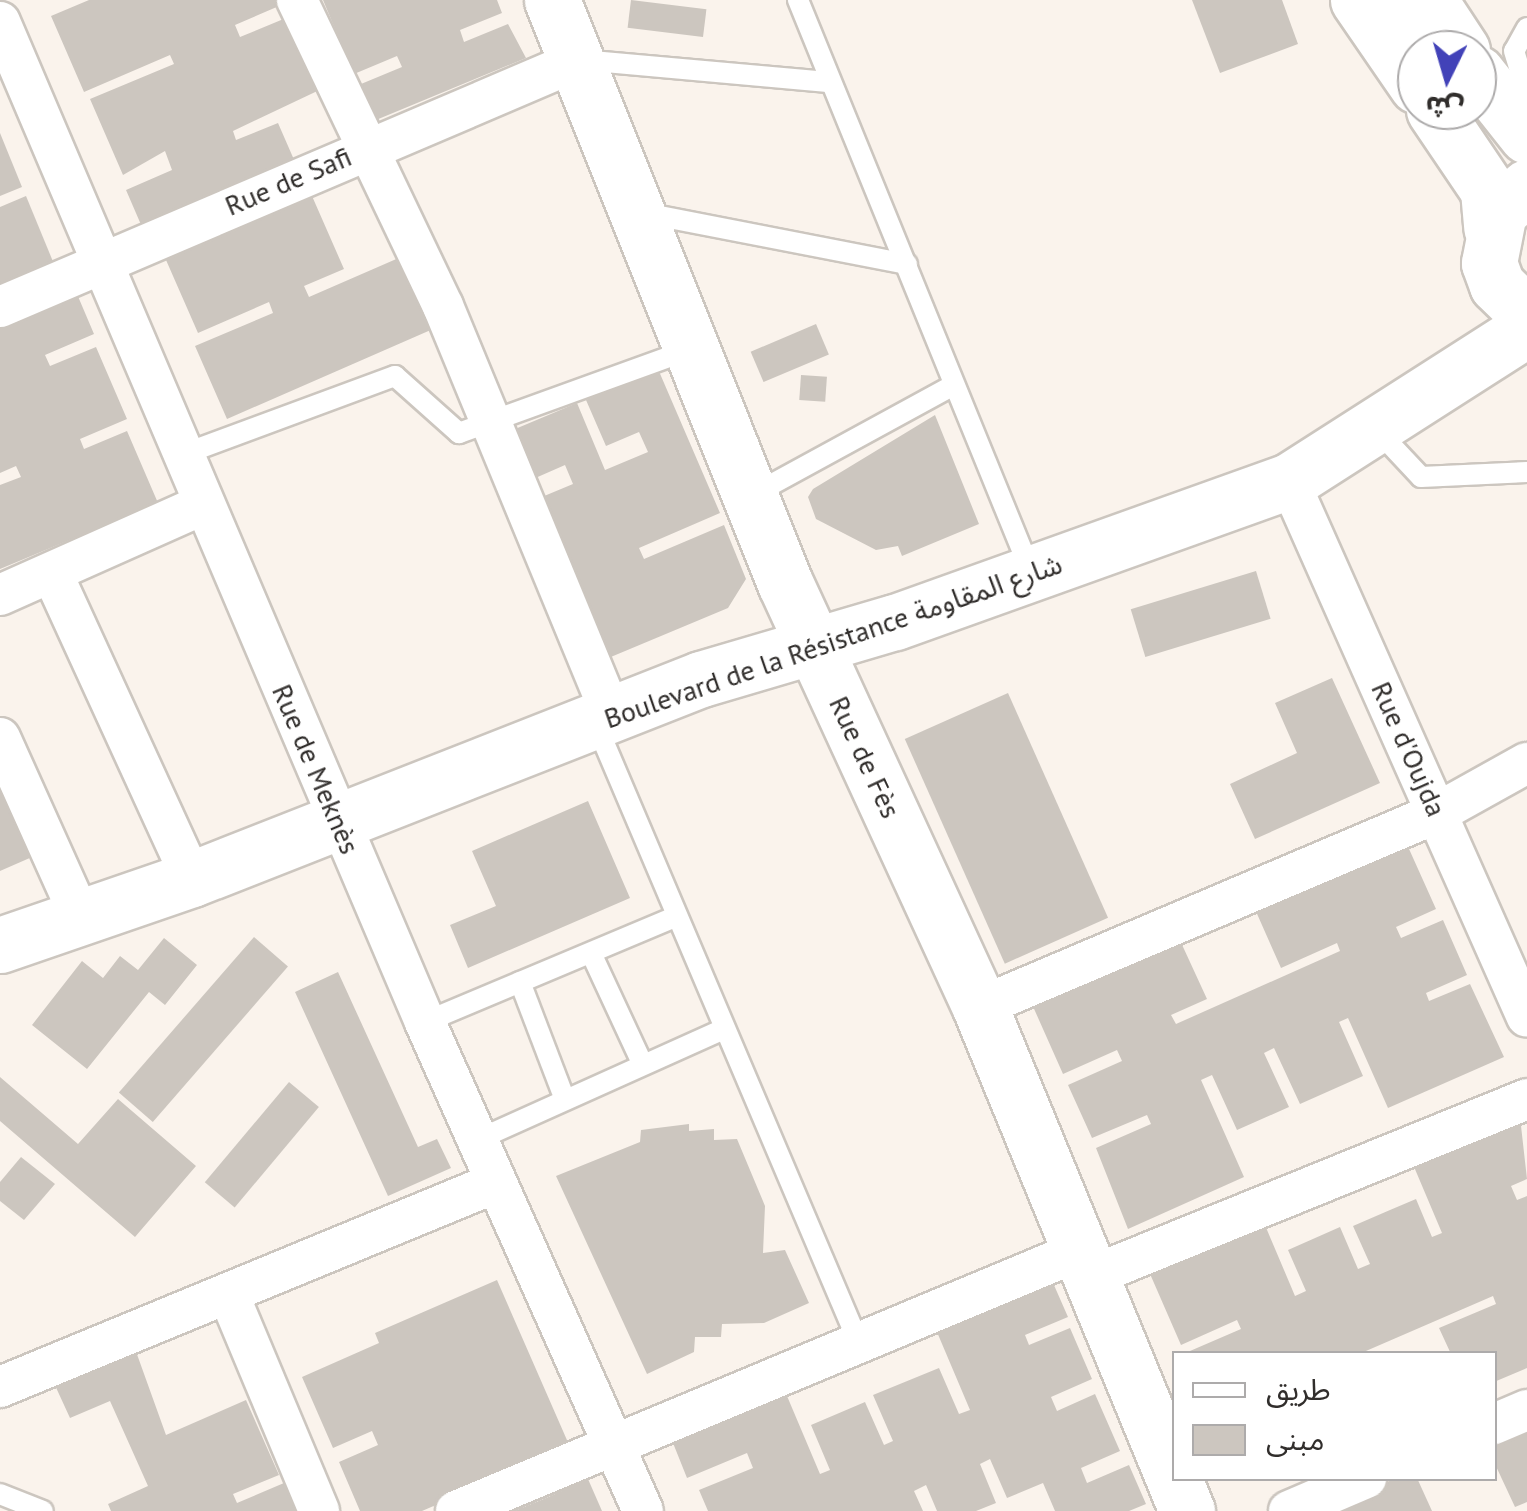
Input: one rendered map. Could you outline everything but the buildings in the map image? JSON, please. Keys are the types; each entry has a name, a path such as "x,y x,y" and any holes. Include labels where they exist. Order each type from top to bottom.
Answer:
{"street":[{"path":"297,0 494,424 603,718"},
{"name":"Rue de Fès","path":"552,0 641,212 812,647 980,1008 1172,1475"},
{"path":"1358,0 1397,57"},
{"path":"1429,0 1449,30"},
{"name":"Rue de Meknès","path":"0,22 104,259 338,821 643,1511"},
{"name":"Rue de Safi","path":"0,307 104,259 579,60"},
{"path":"1448,130 1488,190 1514,198"},
{"path":"1494,130 1514,198 1497,285 1527,314"},
{"name":"Boulevard de la Résistance شارع المقاومة","path":"1425,391 1514,198"},
{"name":"Boulevard de la Résistance شارع المقاومة","path":"0,945 192,879 603,718 1032,574 1289,481 1527,329"},
{"name":"Rue d'Oujda","path":"1289,481 1527,1018"},
{"path":"0,595 204,504"},
{"path":"52,573 192,879"},
{"path":"0,738 81,918"},
{"path":"980,1008 1437,812 1527,763"},
{"path":"456,1511 857,1339 1084,1264 1527,1098"},
{"path":"0,1386 230,1298 496,1183"},
{"path":"230,1298 320,1511"},
{"path":"1497,1423 1527,1410"},
{"name":"Rue de Fès","path":"1174,1481 1187,1511"},
{"path":"1290,1511 1359,1481"}],"lane":[{"path":"798,0 907,264 952,386 1032,574"},
{"path":"1378,0 1399,30"},
{"path":"1398,0 1418,30"},
{"path":"1527,28 1514,51 1527,93"},
{"path":"579,60 829,82"},
{"path":"1468,130 1514,198"},
{"path":"641,212 907,264"},
{"path":"184,454 396,376 408,380 443,426 459,433 494,424 694,348"},
{"path":"752,495 952,386"},
{"path":"1374,426 1421,477 1527,472"},
{"path":"603,718 677,916 857,1339"},
{"path":"425,1022 677,916"},
{"path":"591,953 643,1066"},
{"path":"520,982 565,1100"},
{"path":"477,1140 724,1030"},
{"path":"0,1494 44,1511"}]}
